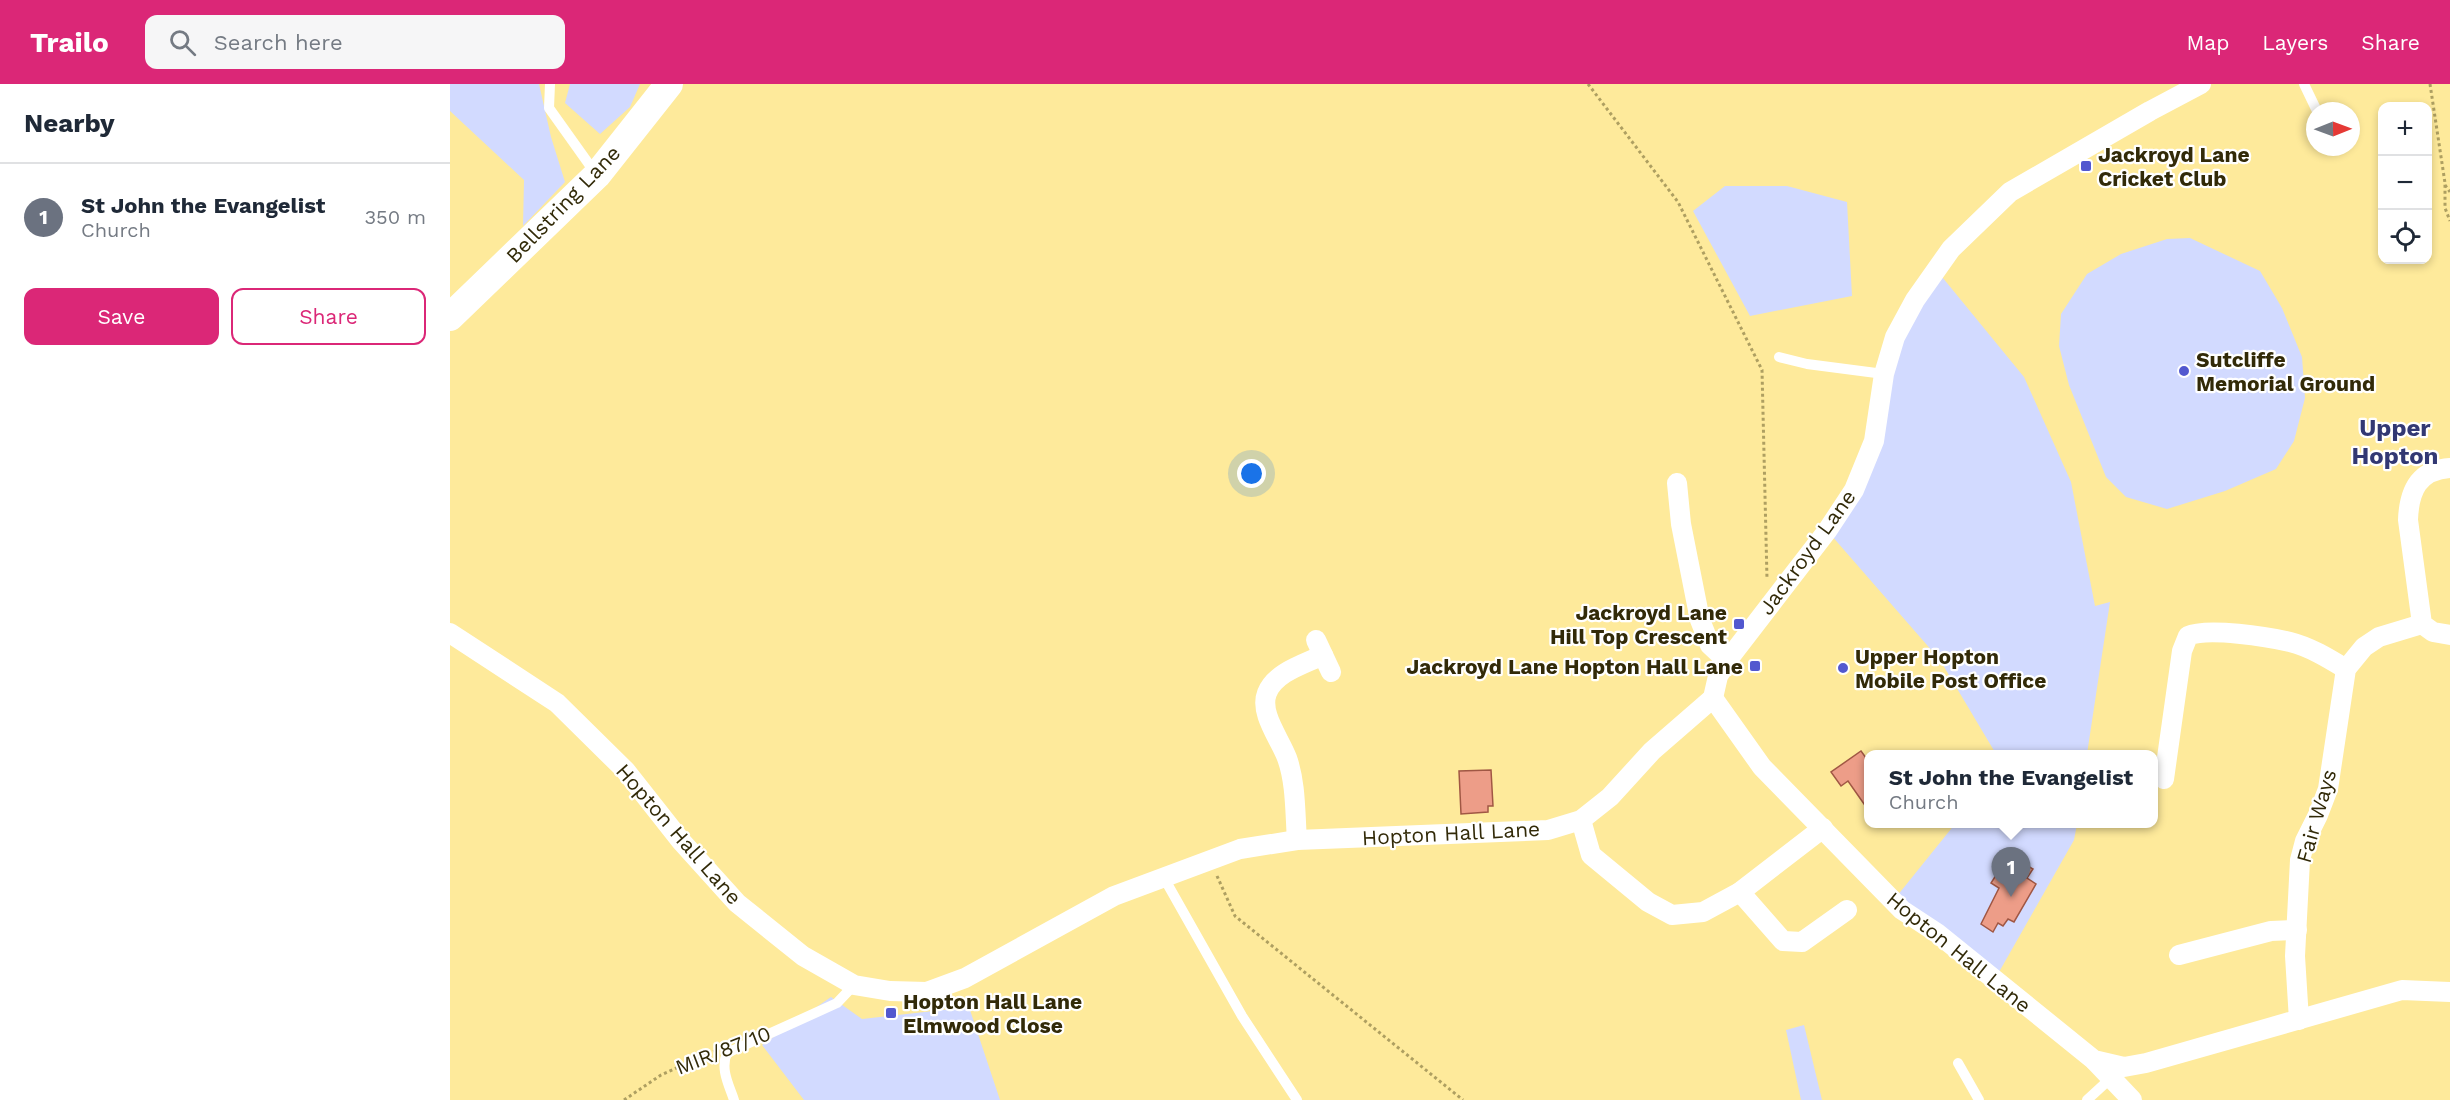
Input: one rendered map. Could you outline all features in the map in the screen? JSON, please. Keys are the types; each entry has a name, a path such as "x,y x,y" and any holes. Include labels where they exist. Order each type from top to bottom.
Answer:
{"main road":[{"name":"Bellstring Lane","path":"450,317 597,175 669,84"}],"street":[{"name":"Jackroyd Lane","path":"1713,698 1718,676 1727,660 1768,604 1827,531 1854,490 1874,441 1884,374 1895,337 1936,268 1951,249 2010,192 2201,84"},
{"path":"2450,468 2437,469 2424,476 2413,488 2408,503 2408,520 2422,624 2433,632 2450,635"},
{"path":"1677,483 1681,524 1700,620 1710,645 1727,660"},
{"path":"2164,779 2182,651 2188,636 2204,631 2290,642 2346,669 2364,647 2379,637 2422,624"},
{"name":"Hopton Hall Lane","path":"450,633 557,703 625,770 681,841 737,903 803,956 854,985 890,991 927,992 965,978 1114,897 1240,849 1297,840 1548,830 1581,820 1610,797 1652,751 1713,698 1762,767 1902,910 1937,933 2094,1060 2124,1067 2146,1064 2402,990 2450,992"},
{"path":"1297,840 1292,777 1266,709 1266,694 1272,683 1280,677 1323,656"},
{"name":"Fair Ways","path":"2299,1020 2295,956 2300,860 2305,841 2328,789 2346,669"},
{"path":"1581,820 1591,855 1648,902 1672,915 1703,912 1740,892 1823,828"},
{"path":"1740,892 1783,941 1802,942 1847,910"},
{"path":"2179,956 2271,930 2297,930"},
{"path":"2094,1060 2132,1100"}],"lane":[{"path":"550,84 549,108 597,175"},
{"path":"2304,84 2313,102"},
{"path":"1779,357 1807,364 1884,374"},
{"path":"1164,878 1242,1016 1297,1100"},
{"name":"MIR/87/10","path":"727,1053 837,1004 854,985"},
{"path":"727,1053 723,1061 734,1100"},
{"path":"1958,1063 1979,1100"},
{"path":"2087,1100 2111,1078"}],"path":[{"path":"1588,84 1678,202 1762,370 1768,604"},
{"path":"2430,84 2445,183 2445,208 2450,220"},
{"path":"2445,183 2450,192"},
{"path":"1210,861 1235,916 1463,1100"},
{"name":"MIR/87/10","path":"624,1100 661,1075 714,1051 727,1053"}],"shaded area":[{"path":"450,84 539,84 551,137 565,182 523,226 524,180 450,111"},
{"path":"570,84 640,84 630,107 600,134 565,103"},
{"path":"1725,186 1787,186 1847,202 1852,296 1750,316 1693,211"},
{"name":"Sutcliffe Memorial Ground","path":"2190,238 2260,271 2282,308 2302,357 2305,398 2294,441 2276,469 2225,491 2167,509 2126,497 2106,477 2069,385 2059,346 2061,314 2087,274 2121,254 2167,239"},
{"path":"1938,272 2024,377 2071,482 2095,606 2110,602 2088,750 1994,750 1940,660 1831,535 1900,341"},
{"path":"1952,828 2076,828 2074,840 1999,972 1897,896"},
{"path":"831,997 862,1019 969,1007 1000,1100 804,1100 762,1045"},
{"path":"1804,1025 1822,1100 1801,1100 1786,1030"}],"building":[{"path":"1861,751 1864,755 1864,804 1848,781 1841,786 1831,772"},
{"path":"1491,770 1493,806 1488,806 1488,812 1461,814 1459,771"},
{"path":"2014,858 2033,869 2027,878 2036,884 2014,922 2008,919 2003,926 1998,923 1993,932 1981,924 1999,888 1991,883 1998,872 2003,876"}],"place":[{"name":"Jackroyd Lane Cricket Club","path":"2086,166"},
{"name":"Sutcliffe Memorial Ground","path":"2184,371"},
{"name":"Jackroyd Lane Hill Top Crescent","path":"1739,624"},
{"name":"Jackroyd Lane Hopton Hall Lane","path":"1755,666"},
{"name":"Upper Hopton Mobile Post Office","path":"1843,668"},
{"name":"St John the Evangelist","path":"2011,897"},
{"name":"Hopton Hall Lane Elmwood Close","path":"891,1013"}],"district":[{"name":"Upper Hopton","path":"2395,442"}]}
